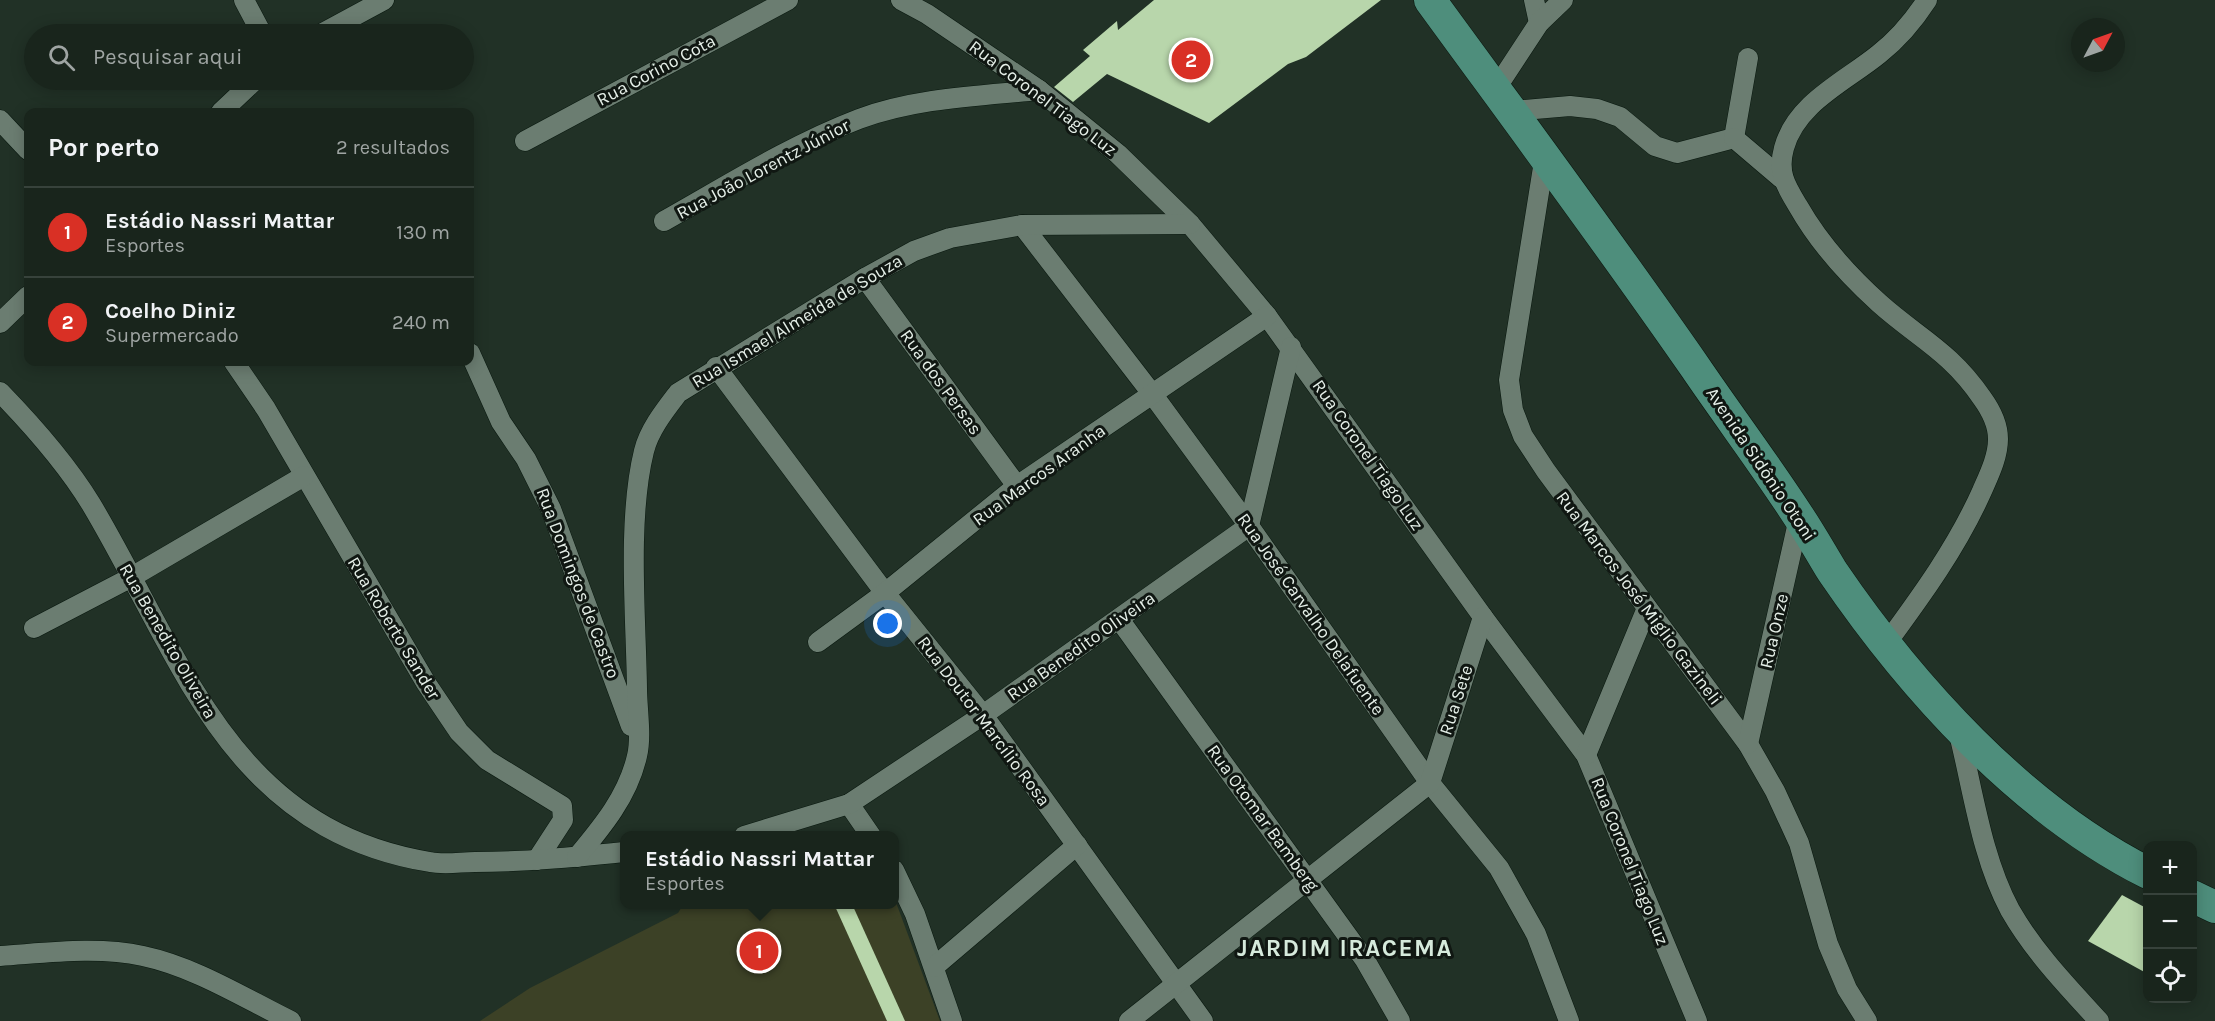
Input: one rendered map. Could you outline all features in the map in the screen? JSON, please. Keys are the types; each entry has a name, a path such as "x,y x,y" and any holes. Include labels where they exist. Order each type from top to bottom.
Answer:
{"main road":[{"name":"Avenida Sidônio Otoni","path":"1430,0 1545,155 1886,644 1958,727 2043,806 2143,870"},
{"path":"2197,898 2215,907"}],"street":[{"path":"244,0 257,24"},
{"path":"340,24 384,0"},
{"name":"Rua Corino Cota","path":"525,141 788,0"},
{"name":"Rua Coronel Tiago Luz","path":"901,0 927,14 1039,90 1118,154 1190,224 1267,316 1586,755 1697,1021"},
{"path":"1534,0 1539,23"},
{"path":"1563,0 1539,23 1504,100 1597,109 1632,125 1655,146 1677,153 1734,138"},
{"path":"1781,178 1784,148 1797,120 1831,88 1893,41 1924,5"},
{"path":"1734,138 1748,58"},
{"path":"225,108 244,90"},
{"name":"Rua João Lorentz Júnior","path":"664,220 804,143 860,119 906,106 1039,90"},
{"path":"0,120 24,146"},
{"path":"1734,138 1781,178 1808,224 1844,270 1881,305 1939,348 1966,374 1992,412 1998,438 1992,467 1968,522 1935,576 1886,644"},
{"name":"Rua Marcos José Miglio Gazineli","path":"1545,155 1513,343 1509,380 1513,410 1523,436 1546,471 1748,744 1775,790 1799,843 1828,944 1847,989 1867,1021"},
{"name":"Rua Ismael Almeida de Souza","path":"577,857 606,823 624,792 638,755 634,544 644,450 659,417 678,393 716,367 865,278 914,251 950,238 1022,225 1190,224"},
{"name":"Rua José Carvalho Delafuente","path":"1022,225 1153,395 1249,526 1430,783 1499,868 1536,934 1569,1021"},
{"name":"Rua dos Persas","path":"865,278 1017,486"},
{"path":"0,323 24,300"},
{"name":"Rua Marcos Aranha","path":"818,642 885,593 1017,486 1267,316"},
{"path":"1249,526 1291,347"},
{"name":"Rua Domingos de Castro","path":"474,362 501,422 526,459 551,509 617,683 638,755"},
{"name":"Rua Roberto Sander","path":"237,366 266,409 426,683 459,732 487,760 561,807 563,820 537,860"},
{"name":"Rua Doutor Marcílio Rosa","path":"716,367 885,593 983,715 1203,1021"},
{"name":"Rua Benedito Oliveira","path":"0,392 52,449 91,504 130,578 207,713 257,775 298,811 358,844 431,862 537,860 620,852"},
{"path":"34,628 130,578 304,476"},
{"name":"Rua Onze","path":"1748,744 1799,518"},
{"name":"Rua Benedito Oliveira","path":"760,831 849,804 983,715 1249,526"},
{"path":"1586,755 1647,608"},
{"name":"Rua Sete","path":"1430,783 1483,616"},
{"name":"Rua Otomar Bamberg","path":"1119,619 1365,960 1400,1021"},
{"path":"1958,727 1990,859 2010,909 2039,954 2099,1021"},
{"path":"1129,1021 1309,881 1430,783"},
{"path":"849,804 868,831"},
{"path":"934,967 1077,845"},
{"path":"899,880 915,914 952,1021"},
{"path":"0,956 78,952 143,956 202,977 291,1021"}],"green space":[{"path":"680,909 898,909 940,1021 480,1021 530,988 678,913"}],"building":[{"path":"1154,0 1381,0 1306,57 1288,64 1209,123 1107,74 1073,102 1054,87 1090,56 1083,50 1117,21 1118,30"},
{"path":"2122,895 2143,906 2143,971 2088,941"},
{"path":"836,909 854,909 905,1021 887,1021"}],"place":[{"name":"Coelho Diniz","path":"1191,60"},
{"name":"Estádio Nassri Mattar","path":"759,951"}],"district":[{"name":"JARDIM IRACEMA","path":"1345,948"}]}
